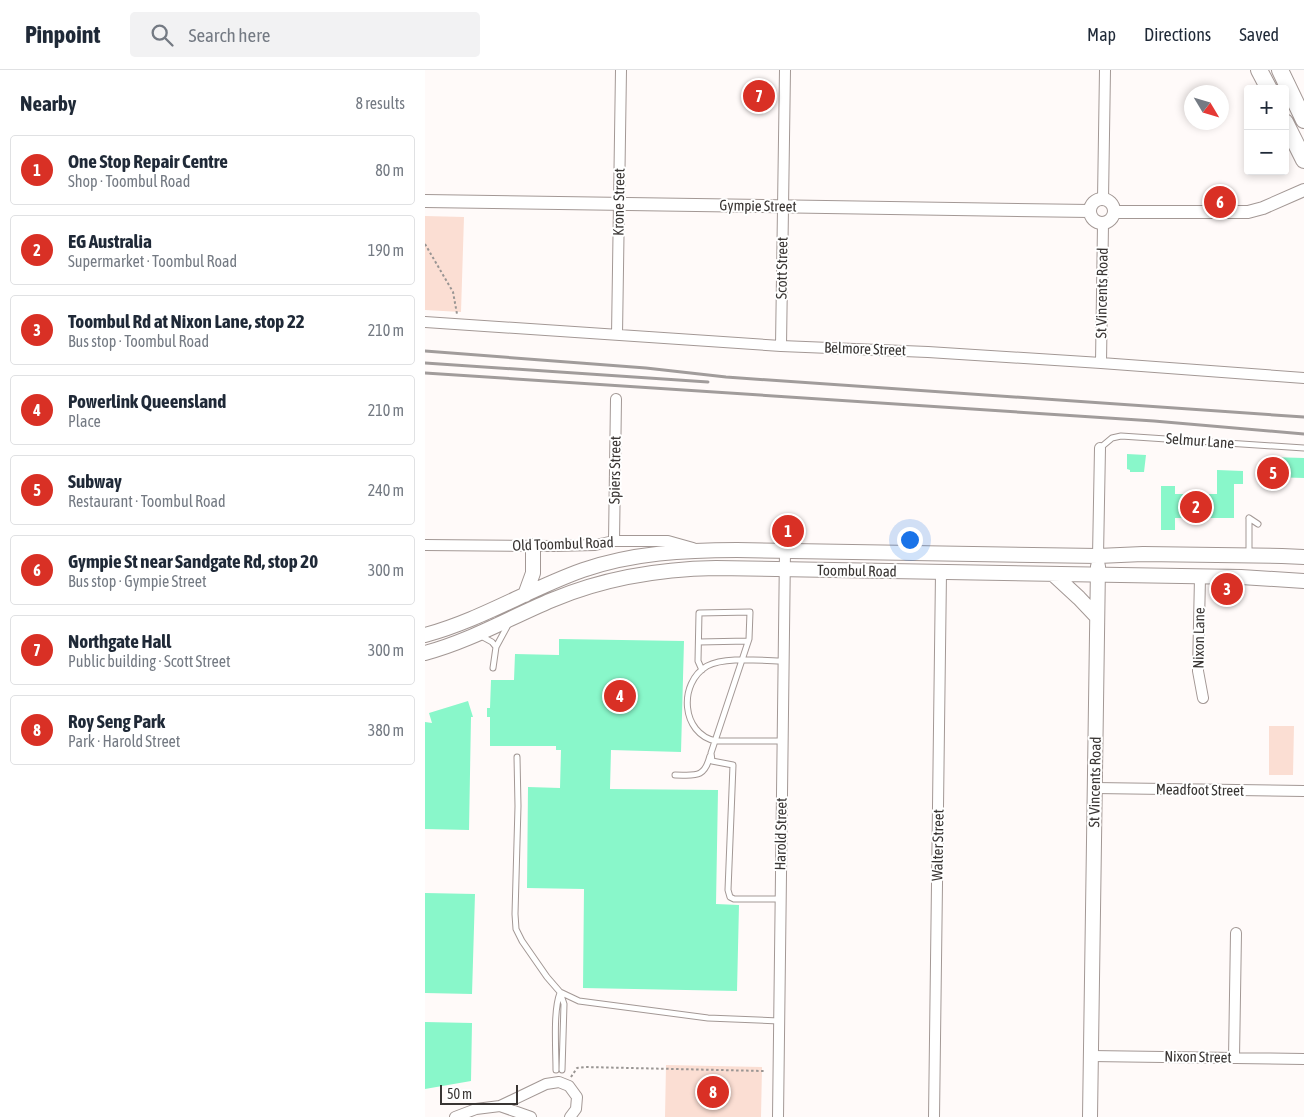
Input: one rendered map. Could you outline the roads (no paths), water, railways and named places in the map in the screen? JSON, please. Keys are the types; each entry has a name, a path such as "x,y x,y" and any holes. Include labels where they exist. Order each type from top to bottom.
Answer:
{"highway":[{"path":"1259,70 1267,85"},
{"path":"1280,70 1304,120"},
{"path":"1289,130 1304,160"}],"main road":[{"path":"525,595 533,573 533,546"},
{"name":"Toombul Road","path":"425,635 475,618 561,578 603,564 624,559 700,550 1304,557"},
{"name":"St Vincents Road","path":"1090,1117 1098,556"},
{"name":"Toombul Road","path":"425,653 479,634 573,591 591,585 634,575 695,568 1295,579 1304,581"},
{"path":"1053,574 1097,618"}],"street":[{"name":"Krone Street","path":"617,335 621,70"},
{"name":"Scott Street","path":"781,346 785,70"},
{"path":"1103,199 1105,70"},
{"path":"1115,212 1248,212 1263,208 1304,190"},
{"path":"1103,199 1110,202 1115,212 1112,218 1103,224 1093,219 1090,211 1093,204 1103,199"},
{"name":"Gympie Street","path":"425,201 1090,211"},
{"name":"St Vincents Road","path":"1101,363 1103,224"},
{"name":"Belmore Street","path":"425,322 781,346 928,352 1101,363 1304,378"},
{"name":"Spiers Street","path":"614,542 616,399"},
{"name":"St Vincents Road","path":"1098,556 1100,448"},
{"name":"Old Toombul Road","path":"425,545 595,545 614,542 668,541 700,550"},
{"name":"Harold Street","path":"778,1117 785,551"},
{"name":"Walter Street","path":"934,1117 941,573"},
{"name":"Nixon Lane","path":"1200,577 1198,671 1203,698"},
{"name":"Meadfoot Street","path":"1095,788 1304,791"},
{"path":"1234,1058 1236,933"},
{"name":"Nixon Street","path":"1091,1056 1304,1059"},
{"path":"455,1117 476,1109 500,1106 546,1084 559,1082 567,1084 574,1090 577,1097 576,1109 570,1117"},
{"path":"500,1106 531,1117"}],"lane":[{"name":"Selmur Lane","path":"1100,448 1112,438 1121,436 1304,448"},
{"path":"1249,556 1249,518 1258,524"},
{"path":"675,775 701,774 708,763 749,641 750,612 699,613 698,661 702,670"},
{"path":"493,668 496,647 510,619"},
{"path":"479,634 492,642 496,647"},
{"path":"699,642 749,641"},
{"path":"783,741 709,740 697,731 692,724 688,712 688,689 702,670 718,662 784,661"},
{"path":"711,753 712,761 733,765 728,890 730,897 734,899 780,898"},
{"path":"517,757 516,929 547,977 560,992 579,1001 708,1018 779,1021"},
{"path":"559,1070 557,1024 560,992"}],"railway":[{"path":"425,351 646,368 726,377 1304,417"},
{"path":"425,363 708,382"},
{"path":"425,373 1154,421 1304,434"}],"place":[{"name":"Northgate Hall","path":"759,96"},
{"name":"Gympie St near Sandgate Rd, stop 20","path":"1220,202"},
{"name":"Subway","path":"1273,473"},
{"name":"EG Australia","path":"1196,507"},
{"name":"One Stop Repair Centre","path":"788,531"},
{"name":"Toombul Rd at Nixon Lane, stop 22","path":"1227,589"},
{"name":"Powerlink Queensland","path":"620,696"},
{"name":"Roy Seng Park","path":"713,1092"}]}
